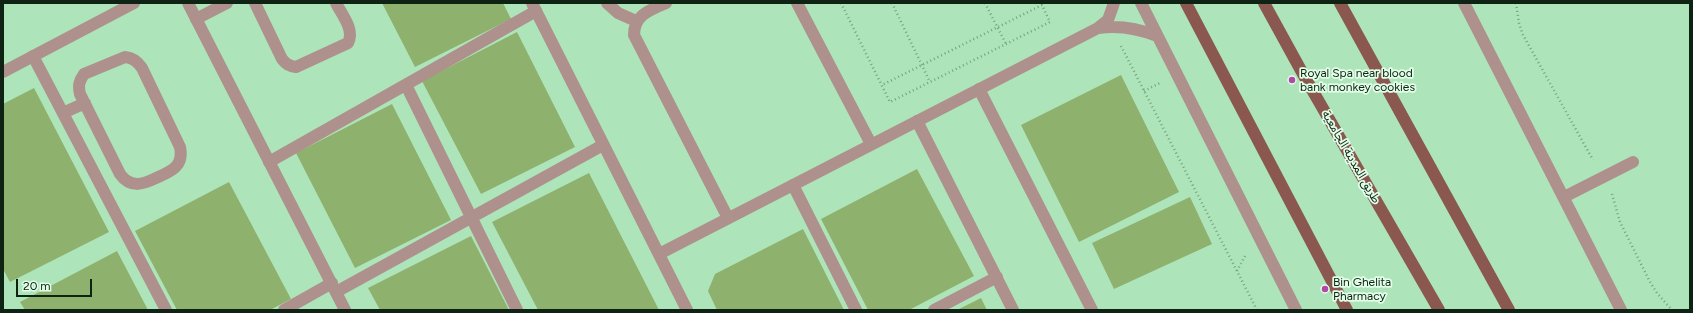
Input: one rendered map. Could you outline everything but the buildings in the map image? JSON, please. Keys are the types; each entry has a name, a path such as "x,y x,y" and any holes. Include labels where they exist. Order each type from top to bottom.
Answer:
{"main road":[{"path":"1186,3 1347,310"},
{"name":"طريق المدينة الجامعية","path":"1264,3 1439,310"},
{"path":"1340,3 1509,310"}],"street":[{"path":"3,72 134,3"},
{"path":"188,3 345,310"},
{"path":"196,19 227,3"},
{"path":"255,3 285,64 296,67 348,43 351,34 336,3"},
{"path":"607,3 618,13 636,21"},
{"path":"666,3 641,15 636,21 634,28 636,42 728,218"},
{"path":"797,3 871,144"},
{"path":"659,254 1098,28 1108,20 1114,3"},
{"path":"1141,3 1296,310"},
{"path":"1464,3 1621,310"},
{"path":"269,162 406,85 534,7 687,310"},
{"path":"1098,28 1111,26 1135,28 1157,36"},
{"path":"33,56 166,310"},
{"path":"125,57 132,58 138,62 180,146 180,160 176,167 172,171 142,184 136,184 124,179 84,103 78,87 84,74 125,57"},
{"path":"406,85 517,310"},
{"path":"979,88 1092,310"},
{"path":"63,113 84,103"},
{"path":"917,121 1014,310"},
{"path":"284,310 334,288 471,217 603,145"},
{"path":"1564,197 1633,162"},
{"path":"793,185 856,310"},
{"path":"934,310 997,277"}],"path":[{"path":"841,3 890,102 1050,22 1042,5 882,85"},
{"path":"892,3 930,82"},
{"path":"985,3 1006,44"},
{"path":"1516,3 1519,23 1523,35 1578,134 1596,163"},
{"path":"1111,26 1257,310"},
{"path":"1611,192 1620,222 1650,282 1657,293 1672,310"}],"place":[{"name":"Royal Spa near blood bank monkey cookies","path":"1292,80"},
{"name":"Bin Ghelita Pharmacy","path":"1325,289"}]}
